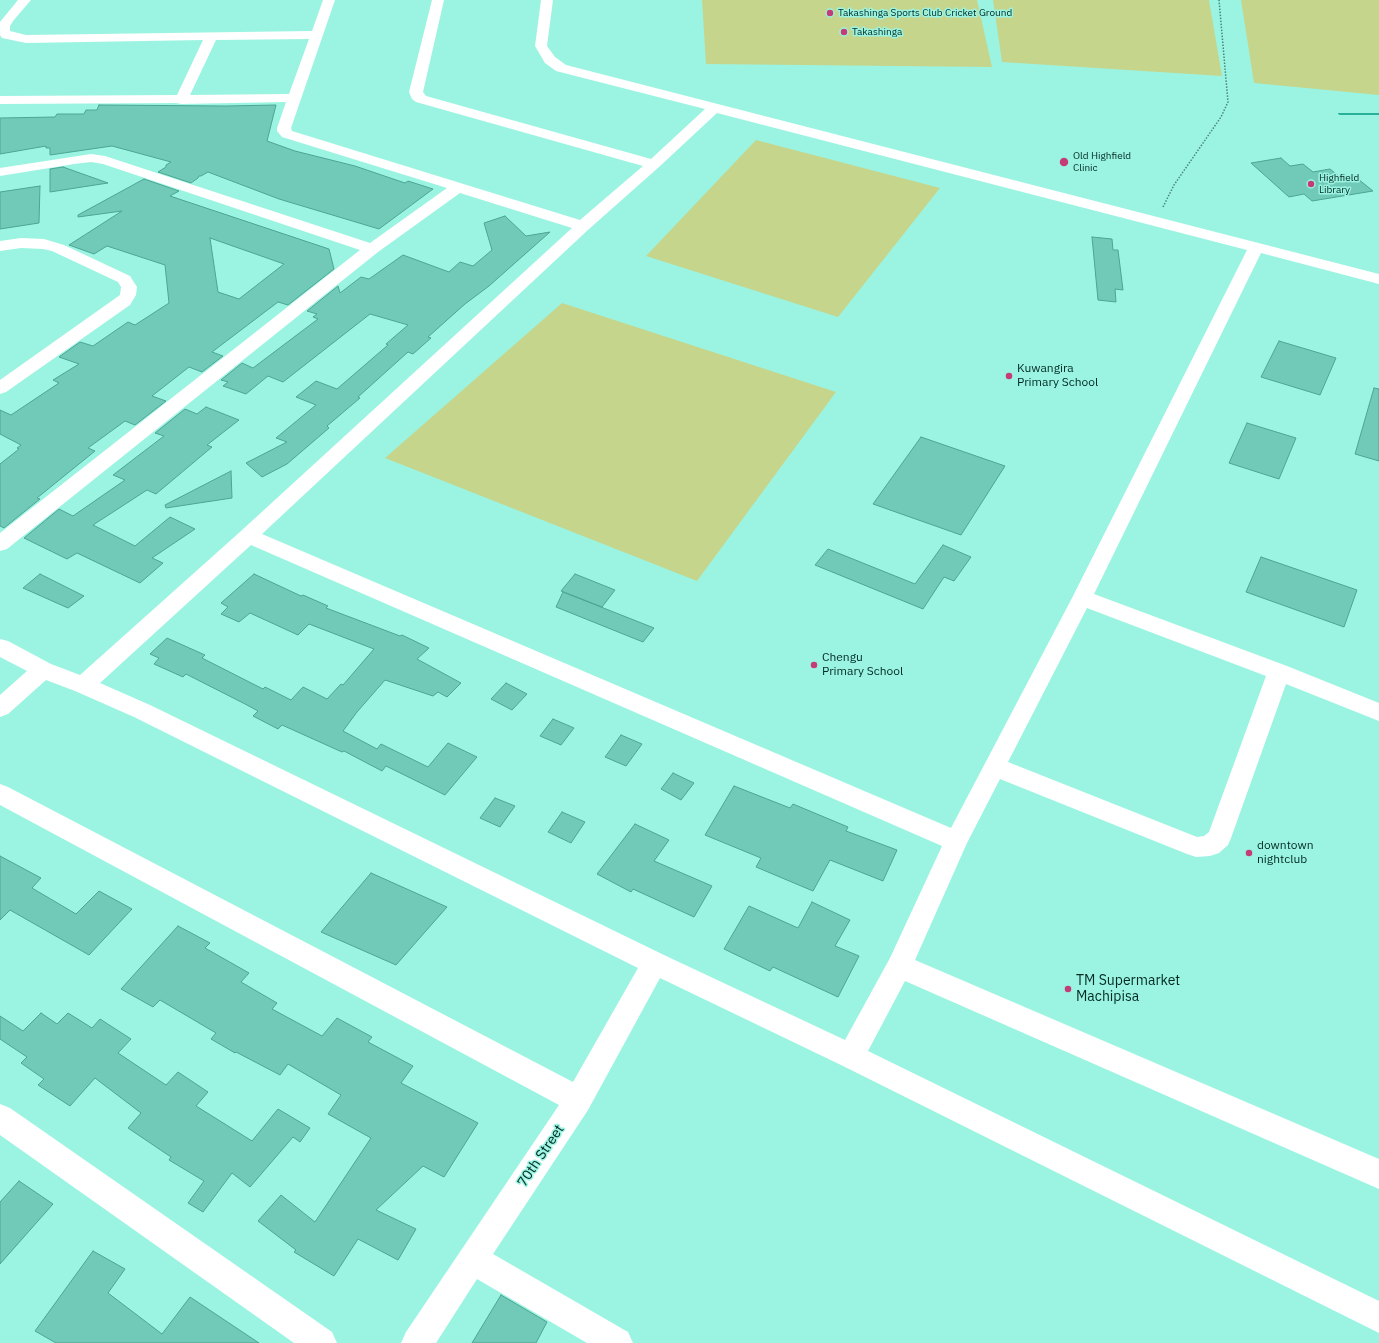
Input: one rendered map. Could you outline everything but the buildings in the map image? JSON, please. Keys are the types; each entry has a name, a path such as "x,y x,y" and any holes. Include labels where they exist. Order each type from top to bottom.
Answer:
{"street":[{"path":"25,0 8,19 4,26 4,32 7,35 21,38 42,39 316,35"},
{"path":"329,0 284,128 284,131 287,134 583,226"},
{"path":"438,0 416,92 417,96 421,99 654,164"},
{"path":"547,0 541,46 550,60 561,68 1379,279"},
{"path":"181,100 212,36"},
{"path":"0,100 181,100 294,98"},
{"path":"83,685 248,536 583,226 654,164 714,108"},
{"path":"0,172 91,158 105,160 372,249"},
{"path":"0,544 372,249 457,188"},
{"path":"0,246 21,243 44,244 58,248 124,279 129,287 128,295 124,301 0,388"},
{"path":"851,1056 899,966 956,841 1082,598 1256,247"},
{"path":"248,536 956,841"},
{"path":"1082,598 1279,672 1377,704"},
{"path":"0,647 43,670 83,685 142,711 655,963 851,1056 1379,1317"},
{"path":"0,708 43,670"},
{"path":"995,767 1196,847 1210,846 1220,838 1279,672"},
{"path":"0,794 578,1100"},
{"name":"70th Street","path":"417,1343 578,1100 655,963"},
{"path":"899,966 1379,1174"},
{"path":"0,1118 321,1343"},
{"path":"472,1259 616,1343"}],"path":[{"path":"1155,222 1174,186 1220,117 1228,102 1219,0"}],"green space":[{"name":"Takashinga","path":"702,0 977,0 992,67 706,64"},
{"path":"993,0 1209,0 1222,76 1002,62"},
{"path":"1241,0 1379,0 1379,95 1254,83"},
{"path":"756,140 940,188 838,317 646,256"},
{"path":"562,303 836,392 697,581 385,458"}],"waterway":[{"path":"1340,114 1379,114"}],"place":[{"name":"Takashinga Sports Club Cricket Ground","path":"830,13"},
{"name":"Takashinga","path":"844,32"},
{"name":"Old Highfield Clinic","path":"1064,162"},
{"name":"Highfield Library","path":"1311,184"},
{"name":"Kuwangira Primary School","path":"1009,376"},
{"name":"Chengu Primary School","path":"814,665"},
{"name":"downtown nightclub","path":"1249,853"},
{"name":"TM Supermarket Machipisa","path":"1068,989"}]}
